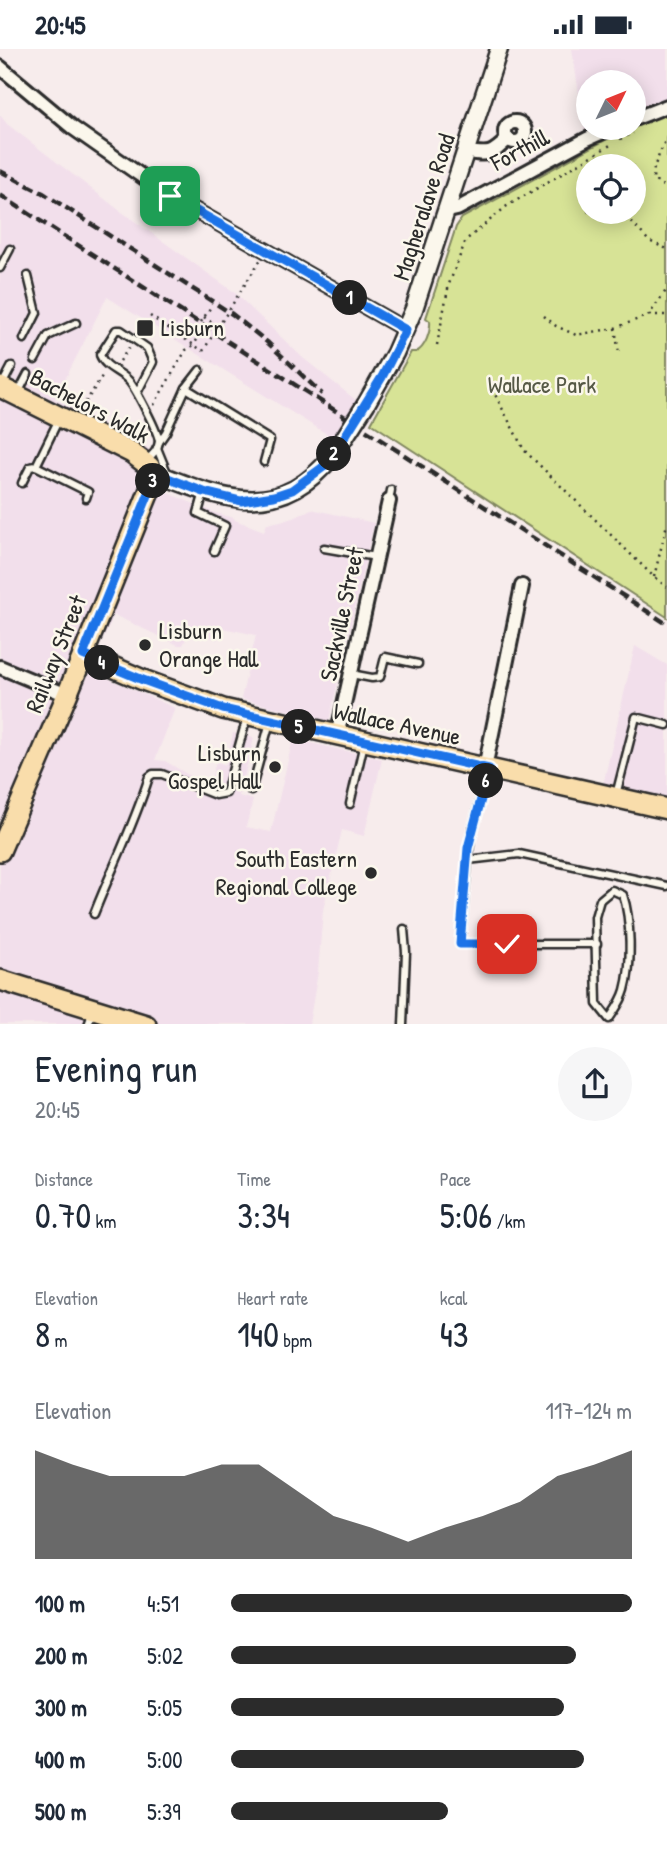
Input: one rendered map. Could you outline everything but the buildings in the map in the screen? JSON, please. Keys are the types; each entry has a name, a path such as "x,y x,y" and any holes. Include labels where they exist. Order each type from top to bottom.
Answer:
{"main road":[{"name":"Bachelors Walk","path":"6,390 60,418 156,461"},
{"name":"Railway Street","path":"0,851 149,493 156,461"},
{"name":"Wallace Avenue","path":"83,655 175,692 248,715 365,742 392,754 667,809"},
{"path":"0,980 91,1017 146,1024"}],"street":[{"name":"Magheralave Road","path":"156,461 204,492 241,501 292,490 322,468 334,454 366,404 406,330 448,211 499,49"},
{"path":"0,67 73,128 170,196 406,330"},
{"path":"646,119 667,106"},
{"path":"467,152 486,155 494,152 508,139"},
{"name":"Forthill","path":"448,211 457,209 585,140"},
{"name":"Sackville Street","path":"337,736 390,496"},
{"path":"480,770 522,586"},
{"path":"0,667 67,695"}],"lane":[{"path":"0,268 10,249"},
{"path":"24,339 37,313 28,276"},
{"path":"35,360 48,336 76,323"},
{"path":"137,393 153,362 147,348 121,330 116,330 100,355 102,360 130,382 137,393 156,431 156,461"},
{"path":"6,390 12,366"},
{"path":"156,461 186,388 200,370"},
{"path":"6,390 28,374"},
{"path":"186,388 270,440 264,462"},
{"path":"36,466 60,418"},
{"path":"22,483 30,467 36,466 88,492 86,498"},
{"path":"204,492 198,513 225,526 214,551"},
{"path":"324,548 376,557"},
{"path":"351,674 380,677 384,657 418,664"},
{"path":"94,914 114,861 125,843 149,777 162,774 215,795 226,793 248,715"},
{"path":"615,797 635,717 667,725"},
{"path":"251,791 271,720"},
{"path":"350,804 365,742"},
{"path":"480,770 460,944 597,944"},
{"path":"468,860 519,854 667,886"},
{"path":"620,891 629,878"},
{"path":"612,890 620,891 628,911 628,977 625,992 609,1022 597,1004 595,917 600,900 612,890"},
{"path":"403,1024 406,952 404,929"}],"path":[{"path":"667,136 654,167 653,179 660,185 667,186"},
{"path":"598,154 618,140"},
{"path":"437,345 449,284 466,240 507,206 576,167"},
{"path":"633,224 649,241 667,249"},
{"path":"150,316 203,351 261,259"},
{"path":"649,315 667,289"},
{"path":"201,322 212,305"},
{"path":"544,316 556,326 576,335 615,328 649,315 667,315"},
{"path":"204,317 219,327"},
{"path":"615,328 619,354"},
{"path":"152,408 186,350 194,345 200,336"},
{"path":"115,370 135,340"},
{"path":"80,415 102,376"},
{"path":"489,383 524,450 667,587"},
{"path":"654,577 667,524"}],"shaded area":[{"path":"572,49 667,49 667,98 646,105 646,70 576,70 576,75"},
{"path":"0,115 7,124 119,210 234,292 303,358 357,401 333,438 107,297 55,399 138,442 169,462 163,491 216,513 264,531 267,524 294,518 311,509 374,523 329,721 241,699 256,635 223,628 217,640 192,626 183,645 178,645 114,615 89,670 175,708 155,760 165,761 209,787 216,762 226,765 233,733 254,738 239,796 253,800 246,827 271,832 293,739 382,759 364,836 342,830 323,910 318,972 309,1024 0,1024"},
{"path":"635,646 667,665 667,800 603,785"}],"green space":[{"name":"Wallace Park","path":"667,112 667,617 371,423 411,352 419,350 427,339 430,321 426,318 456,227 462,218 576,156 576,224 646,224 646,154 579,154 605,140 646,140 646,121"}],"railway":[{"path":"0,171 43,193 232,314 267,342 322,394"},
{"path":"0,195 667,624"}],"place":[{"name":"Lisburn","path":"145,328"},
{"name":"Lisburn Orange Hall","path":"145,645"},
{"name":"Lisburn Gospel Hall","path":"275,767"},
{"name":"South Eastern Regional College","path":"371,873"}],"route":[{"path":"170,196 406,330 382,377 334,454 322,468 292,490 256,500 241,501 204,492 160,475 152,475 153,482 149,493 83,655 223,709 489,769 468,848 460,944 507,944"}]}
